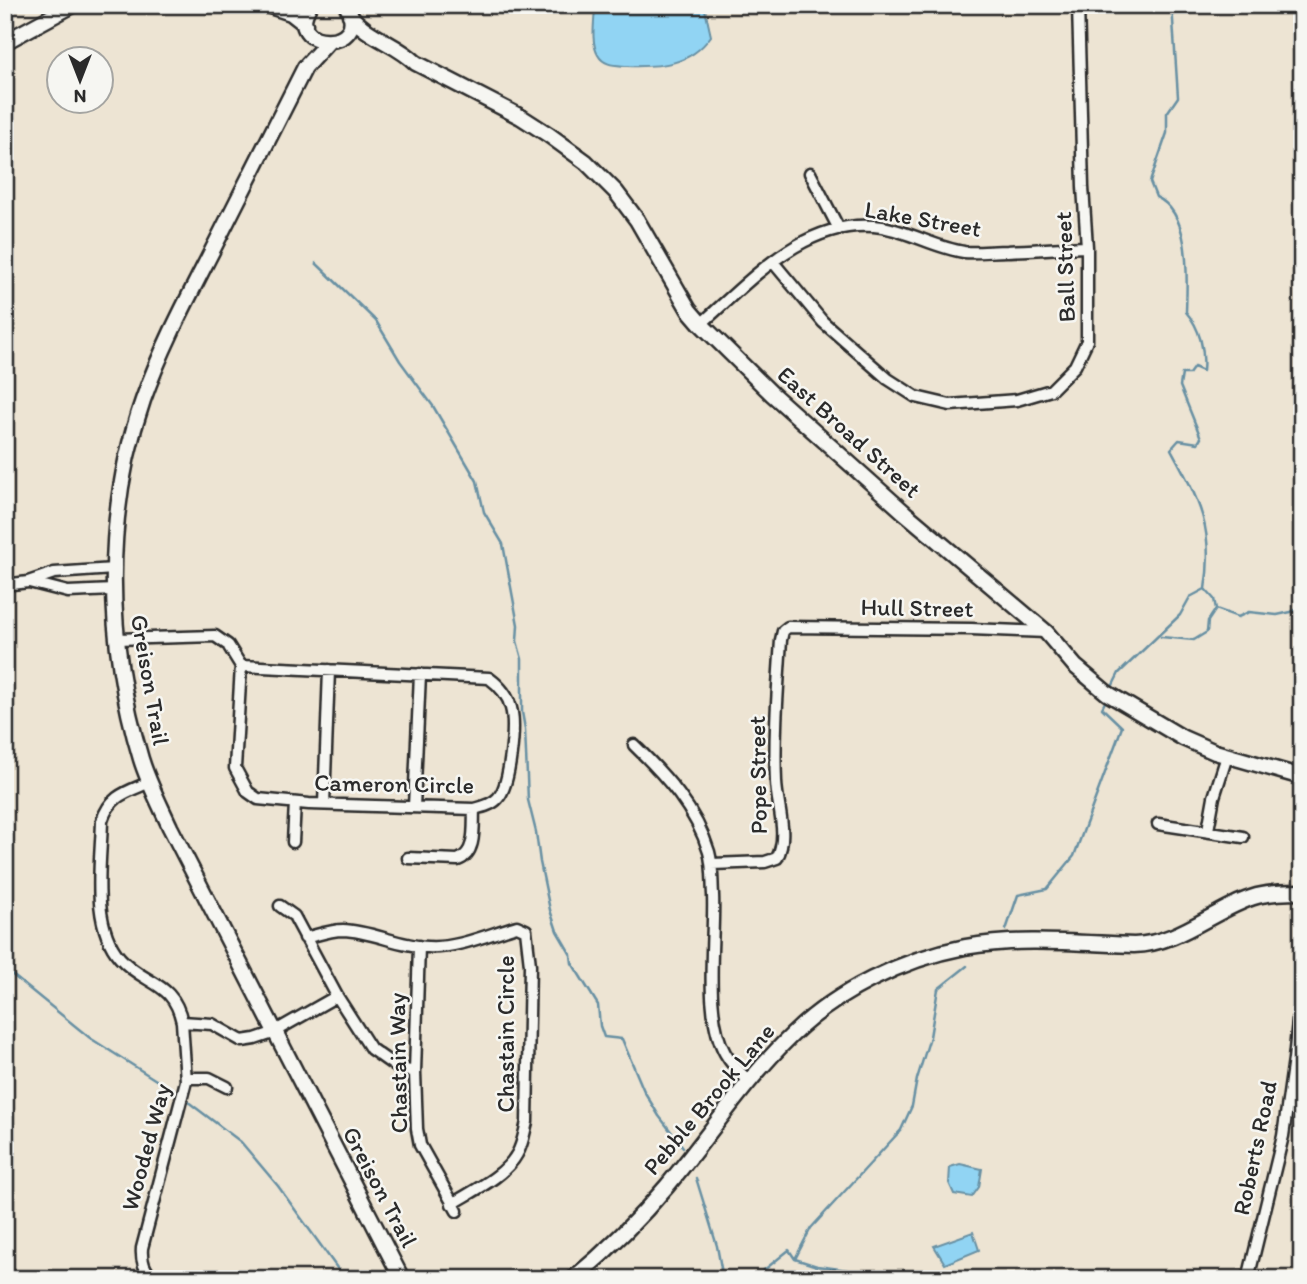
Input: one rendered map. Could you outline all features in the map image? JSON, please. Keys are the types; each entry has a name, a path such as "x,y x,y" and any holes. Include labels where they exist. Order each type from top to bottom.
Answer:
{"street":[{"path":"5,41 73,5"},
{"name":"East Broad Street","path":"267,5 291,13 309,30 334,40 362,40 405,61 416,62"},
{"path":"309,30 305,15 310,5"},
{"name":"Ball Street","path":"773,262 823,322 888,379 916,397 950,405 976,404 1017,400 1051,390 1075,366 1087,341 1087,247 1078,5"},
{"name":"East Broad Street","path":"334,40 349,28 348,8"},
{"name":"East Broad Street","path":"348,8 359,26 416,62 521,117 586,162 616,192 637,220 689,310 701,324 793,413 1045,632 1075,666 1108,693 1183,738 1227,756 1302,777"},
{"name":"Greison Trail","path":"305,67 309,30"},
{"name":"Greison Trail","path":"334,40 305,67 170,335 143,400 127,455 118,506 114,590 117,639 129,716 150,782 170,827 402,1279"},
{"path":"810,173 839,229"},
{"name":"Lake Street","path":"701,324 793,246 839,229 882,227 916,236 944,248 968,252 1087,247"},
{"path":"5,585 28,582 54,573 114,569"},
{"path":"28,582 68,592 114,590"},
{"name":"Hull Street","path":"788,627 1045,632"},
{"name":"Pope Street","path":"712,864 765,862 777,858 780,853 782,835 776,784 776,741 780,640 783,631 788,627"},
{"path":"117,639 215,636 228,645 241,666"},
{"name":"Cameron Circle","path":"241,666 329,670 489,678 506,695 512,710 509,771 505,788 497,800 474,809 295,803 258,799 248,792 235,768 241,666"},
{"path":"324,804 329,670"},
{"path":"414,807 420,674"},
{"path":"634,745 664,774 682,798 700,829 712,864 713,997 716,1030 733,1066 749,1081"},
{"path":"1208,831 1214,797 1227,756"},
{"name":"Wooded Way","path":"150,782 113,800 105,811 102,821 101,919 106,937 119,957 135,972 169,993 178,1005 182,1022 187,1078 142,1248 141,1259 145,1270 154,1279"},
{"path":"293,842 295,803"},
{"path":"408,858 465,858 471,846 474,809"},
{"path":"1158,824 1243,837"},
{"name":"Pebble Brook Lane","path":"573,1279 613,1243 667,1185 749,1081 793,1033 853,989 937,954 965,947 1015,942 1143,945 1187,930 1258,895 1302,892"},
{"path":"280,906 294,916 337,996 371,1049 398,1068 415,1072"},
{"name":"Chastain Circle","path":"305,938 340,930 419,946 448,947 517,926 526,930 530,965 527,1122 522,1143 516,1156 501,1171 454,1208"},
{"name":"Chastain Way","path":"419,946 415,1072 417,1129 420,1145 454,1208"},
{"name":"Roberts Road","path":"1248,1279 1283,1136 1298,1059 1302,983"},
{"path":"182,1022 212,1024 242,1041 264,1037 337,996"},
{"path":"187,1078 209,1078 228,1087"}],"water":[{"path":"595,5 704,5 711,36 694,53 673,63 651,66 611,64 601,59 596,49"},
{"path":"960,1164 982,1169 979,1187 972,1197 954,1194 949,1183 950,1167"},
{"path":"973,1232 979,1250 945,1264 934,1246"}],"waterway":[{"path":"1113,685 1119,673 1180,615 1190,597 1205,589 1208,568 1208,549 1202,516 1190,484 1171,449 1179,440 1198,443 1201,438 1180,386 1182,374 1189,374 1194,367 1203,371 1202,347 1195,325 1186,312 1186,265 1182,231 1168,205 1156,197 1150,182 1167,133 1167,113 1178,97 1172,5"},
{"path":"316,263 376,321 400,361 433,406 477,481 484,512 503,544 518,625 528,800 550,910 557,931 571,955 572,963 598,1005 604,1037 622,1039 644,1091 683,1147"},
{"path":"1205,589 1214,599 1216,609"},
{"path":"1161,637 1194,640 1207,632 1208,621 1216,609 1238,617 1249,612 1277,615 1302,607"},
{"path":"1006,930 1018,895 1047,889 1074,856 1122,727 1102,708 1105,702"},
{"path":"795,1259 811,1228 901,1130 912,1106 930,1037 938,989 967,966"},
{"path":"5,969 90,1038 178,1094"},
{"path":"183,1098 241,1142 278,1186 345,1279"},
{"path":"696,1178 717,1246 723,1279"},
{"path":"753,1279 789,1250 795,1259 817,1266 871,1273 884,1279"}]}
